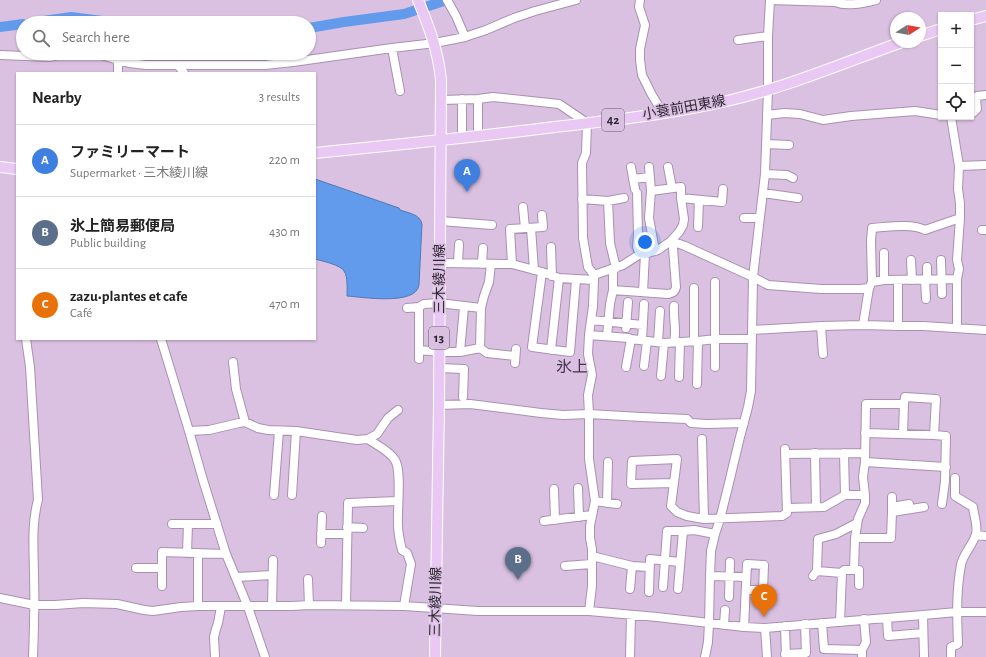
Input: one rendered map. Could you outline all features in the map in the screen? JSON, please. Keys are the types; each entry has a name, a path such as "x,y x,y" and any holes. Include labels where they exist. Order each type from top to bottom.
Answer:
{"main road":[{"name":"三木綾川線","path":"418,0 434,43 440,65 441,80 439,405 435,657"},
{"path":"974,19 986,16"},
{"path":"926,34 938,30"},
{"name":"小蓑前田東線","path":"316,153 441,141 663,113 731,100 768,90 811,76 890,46"},
{"path":"0,167 16,170"}],"street":[{"path":"447,0 465,37"},
{"path":"316,59 434,43 465,37 535,11 576,0"},
{"path":"640,0 639,8 645,25 640,49 642,75 663,113"},
{"path":"705,657 708,642 711,551 751,391 753,277 765,174 770,0 857,4 876,0"},
{"path":"738,40 768,36"},
{"path":"392,48 400,91"},
{"path":"0,55 16,56"},
{"path":"118,72 118,60 146,65 265,65 307,60"},
{"path":"178,65 183,72"},
{"path":"974,112 977,109 977,96 986,95"},
{"path":"441,100 494,97 559,104 587,123 586,153 582,163 582,199 583,238 588,267 594,278 588,354 592,375 588,396 589,459 595,501 590,526 592,549 592,586 589,612"},
{"path":"462,99 462,138"},
{"path":"478,99 478,136"},
{"path":"767,115 784,113 800,114 823,120 851,116 915,111 938,115"},
{"path":"950,120 959,166 958,189 960,218 957,260 959,269 957,279 957,328"},
{"path":"766,144 789,145"},
{"path":"959,166 986,165"},
{"path":"631,167 636,191 638,235 637,247 643,254 643,292"},
{"path":"649,167 651,191 649,218 655,251"},
{"path":"668,167 672,188"},
{"path":"765,174 786,175 793,178"},
{"path":"633,179 650,177"},
{"path":"613,290 668,294 673,294 675,291 673,242 683,225 684,219 681,187 651,191"},
{"path":"681,198 722,202 723,189"},
{"path":"763,193 798,198"},
{"path":"582,199 608,201 624,198"},
{"path":"698,227 699,200"},
{"path":"607,336 614,269 610,243 608,201"},
{"path":"523,207 538,271 532,348 570,352 576,280"},
{"path":"512,264 510,230 543,227 542,215"},
{"path":"744,218 760,218"},
{"path":"863,325 871,285 872,228 896,226 920,227 926,230 960,218"},
{"path":"440,221 492,225"},
{"path":"440,263 512,264 555,277 576,280 594,278 643,254 655,251 673,242 773,286 821,289 860,289 884,280 957,279"},
{"path":"458,263 459,244"},
{"path":"551,247 555,277 551,350"},
{"path":"482,264 483,248"},
{"path":"884,253 884,280"},
{"path":"911,260 912,280"},
{"path":"941,260 942,294"},
{"path":"480,348 481,308 489,282 491,264"},
{"path":"926,299 927,267"},
{"path":"898,280 898,326"},
{"path":"715,282 715,367"},
{"path":"694,288 698,384"},
{"path":"626,326 628,302"},
{"path":"407,308 424,304 439,303 481,308"},
{"path":"644,304 644,366"},
{"path":"419,306 419,354 460,352 480,348 487,353 515,356"},
{"path":"674,306 673,315 677,342 679,377"},
{"path":"460,352 464,307"},
{"path":"660,311 661,376"},
{"path":"591,320 626,326 643,325"},
{"path":"752,330 863,325 923,326 986,330"},
{"path":"821,326 823,354"},
{"path":"589,335 661,342 696,341 716,338 752,339"},
{"path":"626,367 631,339"},
{"path":"26,340 30,367 38,500 33,548 33,657"},
{"path":"161,340 226,554 248,607 266,657"},
{"path":"233,362 236,389 245,422"},
{"path":"439,368 464,369 463,396"},
{"path":"903,434 905,398 936,399 934,435"},
{"path":"439,405 470,404 563,415 589,414 641,418 687,419 691,423 707,424 744,423"},
{"path":"854,570 857,523 865,503 863,477 865,462 866,404 904,404"},
{"path":"189,431 209,430 245,422 258,428 268,430 296,431 357,440 368,439 377,434 388,418 398,410"},
{"path":"274,494 279,431"},
{"path":"292,495 296,431"},
{"path":"866,433 946,436 946,467 942,504"},
{"path":"368,439 389,453 395,460 398,471 398,525 402,550 407,553 410,564 404,606"},
{"path":"702,439 704,520"},
{"path":"674,483 631,484 632,461 677,459 672,506 677,512 687,516 704,520 782,516 787,514 785,451 815,453 865,453"},
{"path":"815,453 816,507"},
{"path":"844,453 845,495"},
{"path":"607,503 608,462"},
{"path":"865,462 946,467"},
{"path":"951,657 951,647 958,644 957,612 961,562 976,535 977,527 973,507 955,496 955,478"},
{"path":"593,484 608,485"},
{"path":"578,488 579,517"},
{"path":"554,489 555,520"},
{"path":"787,508 824,507 845,495 865,495"},
{"path":"855,538 891,538 892,497"},
{"path":"595,501 617,504"},
{"path":"346,605 348,503 398,502"},
{"path":"892,510 909,504"},
{"path":"892,510 924,507"},
{"path":"544,521 592,515"},
{"path":"321,543 322,516"},
{"path":"857,523 836,534 818,539 815,574 842,573 844,570 859,570 859,585"},
{"path":"172,524 217,524"},
{"path":"188,524 188,553"},
{"path":"322,534 363,528"},
{"path":"663,587 667,531 694,530 715,534"},
{"path":"678,589 682,531"},
{"path":"976,535 986,536"},
{"path":"162,586 162,552 226,554"},
{"path":"198,553 198,606"},
{"path":"649,592 650,559 680,562"},
{"path":"272,606 273,560"},
{"path":"565,566 591,560 649,567"},
{"path":"728,597 730,562"},
{"path":"744,627 747,564 764,565 763,590 746,590"},
{"path":"630,589 632,566"},
{"path":"136,568 162,568"},
{"path":"840,622 842,573"},
{"path":"236,577 272,575"},
{"path":"710,576 746,577"},
{"path":"308,580 309,605"},
{"path":"0,598 34,605 82,603 117,604 153,611 198,606 248,607 346,605 404,606 478,611 589,612 765,628 957,612 986,612"},
{"path":"215,657 214,637 221,607"},
{"path":"724,625 725,610"},
{"path":"630,657 631,615"},
{"path":"924,615 924,657"},
{"path":"887,618 888,636 923,633"},
{"path":"822,623 824,649 862,654 866,642 864,620"},
{"path":"785,626 786,655 806,653 805,624"},
{"path":"765,628 767,657"}],"water":[{"path":"316,179 399,208 400,210 413,214 421,221 419,285 416,292 409,296 388,299 347,296 345,273 339,267 316,259"}],"waterway":[{"path":"316,27 404,14 447,0"},
{"path":"0,27 16,25"}],"place":[{"name":"ファミリーマート","path":"467,192"},
{"name":"氷上簡易郵便局","path":"518,580"},
{"name":"zazu•plantes et cafe","path":"764,617"}],"district":[{"name":"氷上","path":"572,367"}]}
